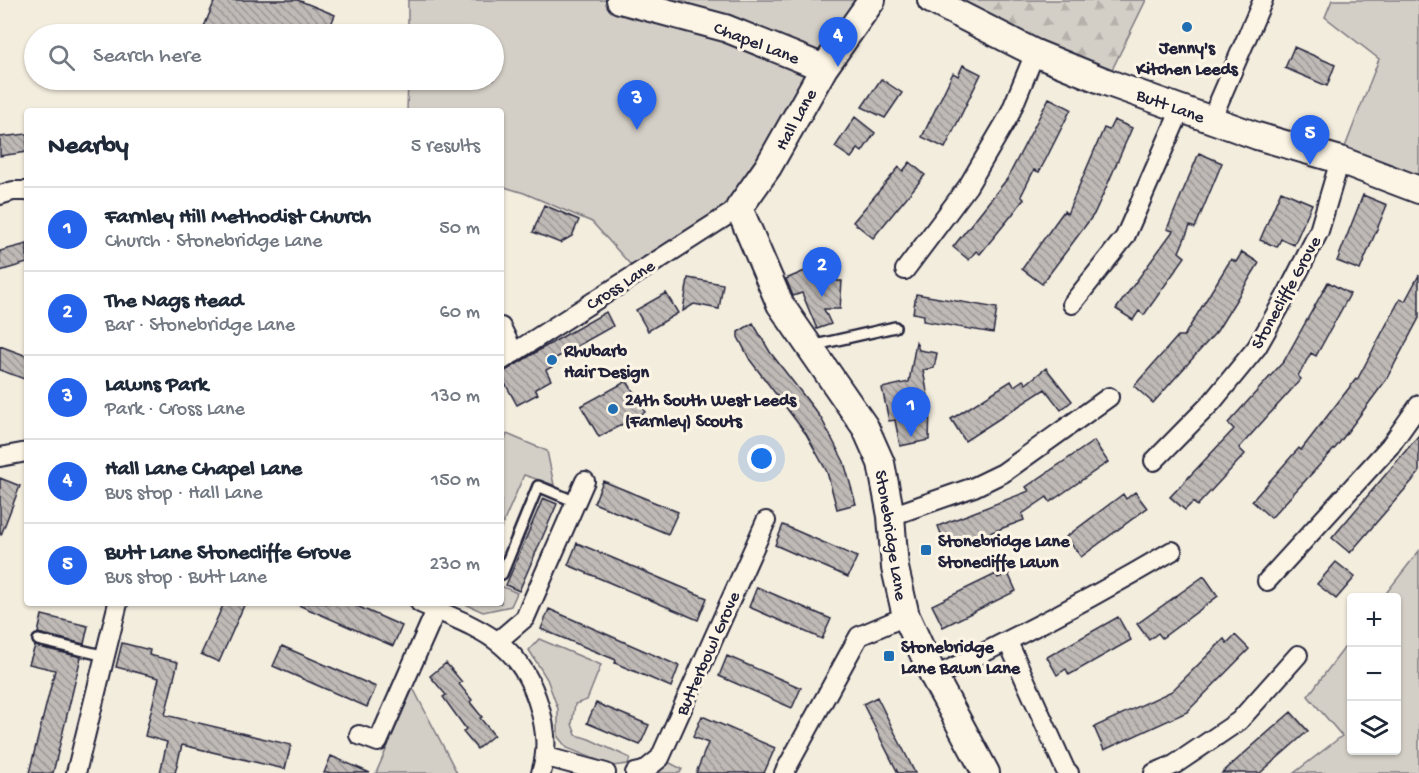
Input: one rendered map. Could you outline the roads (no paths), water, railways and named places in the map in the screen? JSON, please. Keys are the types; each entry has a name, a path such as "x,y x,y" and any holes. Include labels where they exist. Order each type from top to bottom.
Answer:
{"street":[{"name":"Chapel Lane","path":"620,0 725,28 824,68"},
{"name":"Hall Lane","path":"739,208 768,167 824,68 872,0"},
{"name":"Butt Lane","path":"931,0 1035,53 1211,120 1340,160 1419,190"},
{"path":"1211,120 1263,0"},
{"path":"904,270 968,186 1009,116 1035,53"},
{"path":"1072,304 1125,237 1181,109"},
{"name":"Stonecliffe Grove","path":"1154,461 1212,402 1257,347 1319,231 1340,160"},
{"path":"0,195 13,191 24,191"},
{"name":"Stonebridge Lane","path":"739,208 780,304 865,427 881,463 891,516 895,568 906,616 934,677 986,773"},
{"name":"Cross Lane","path":"507,357 739,208"},
{"path":"504,342 507,357"},
{"path":"891,516 974,487 1003,473 1108,397"},
{"path":"1267,581 1390,446 1419,405"},
{"path":"0,457 24,453"},
{"path":"498,641 525,618 585,481"},
{"name":"Butterbowl Grove","path":"635,773 644,771 660,758 766,521"},
{"path":"934,677 1096,596 1172,551"},
{"path":"76,773 117,606"},
{"path":"359,735 378,742 428,606 474,625 498,641 522,666 535,690 544,724 544,765 606,773"},
{"path":"784,773 859,636 906,616"},
{"path":"1008,642 1065,770 1069,773"},
{"path":"1154,773 1174,765 1239,721 1298,655"}],"lane":[{"path":"809,346 895,327"},
{"path":"504,569 538,486 576,502"},
{"path":"38,640 106,656"}],"place":[{"name":"Jenny's Kitchen Leeds","path":"1187,27"},
{"name":"Hall Lane Chapel Lane","path":"838,67"},
{"name":"Lawns Park","path":"637,130"},
{"name":"Butt Lane Stonecliffe Grove","path":"1310,165"},
{"name":"The Nags Head","path":"822,297"},
{"name":"Rhubarb Hair Design","path":"552,360"},
{"name":"24th South West Leeds (Farnley) Scouts","path":"613,409"},
{"name":"Farnley Hill Methodist Church","path":"911,437"},
{"name":"Stonebridge Lane Stonecliffe Lawn","path":"926,550"},
{"name":"Stonebridge Lane Bawn Lane","path":"889,656"}]}
